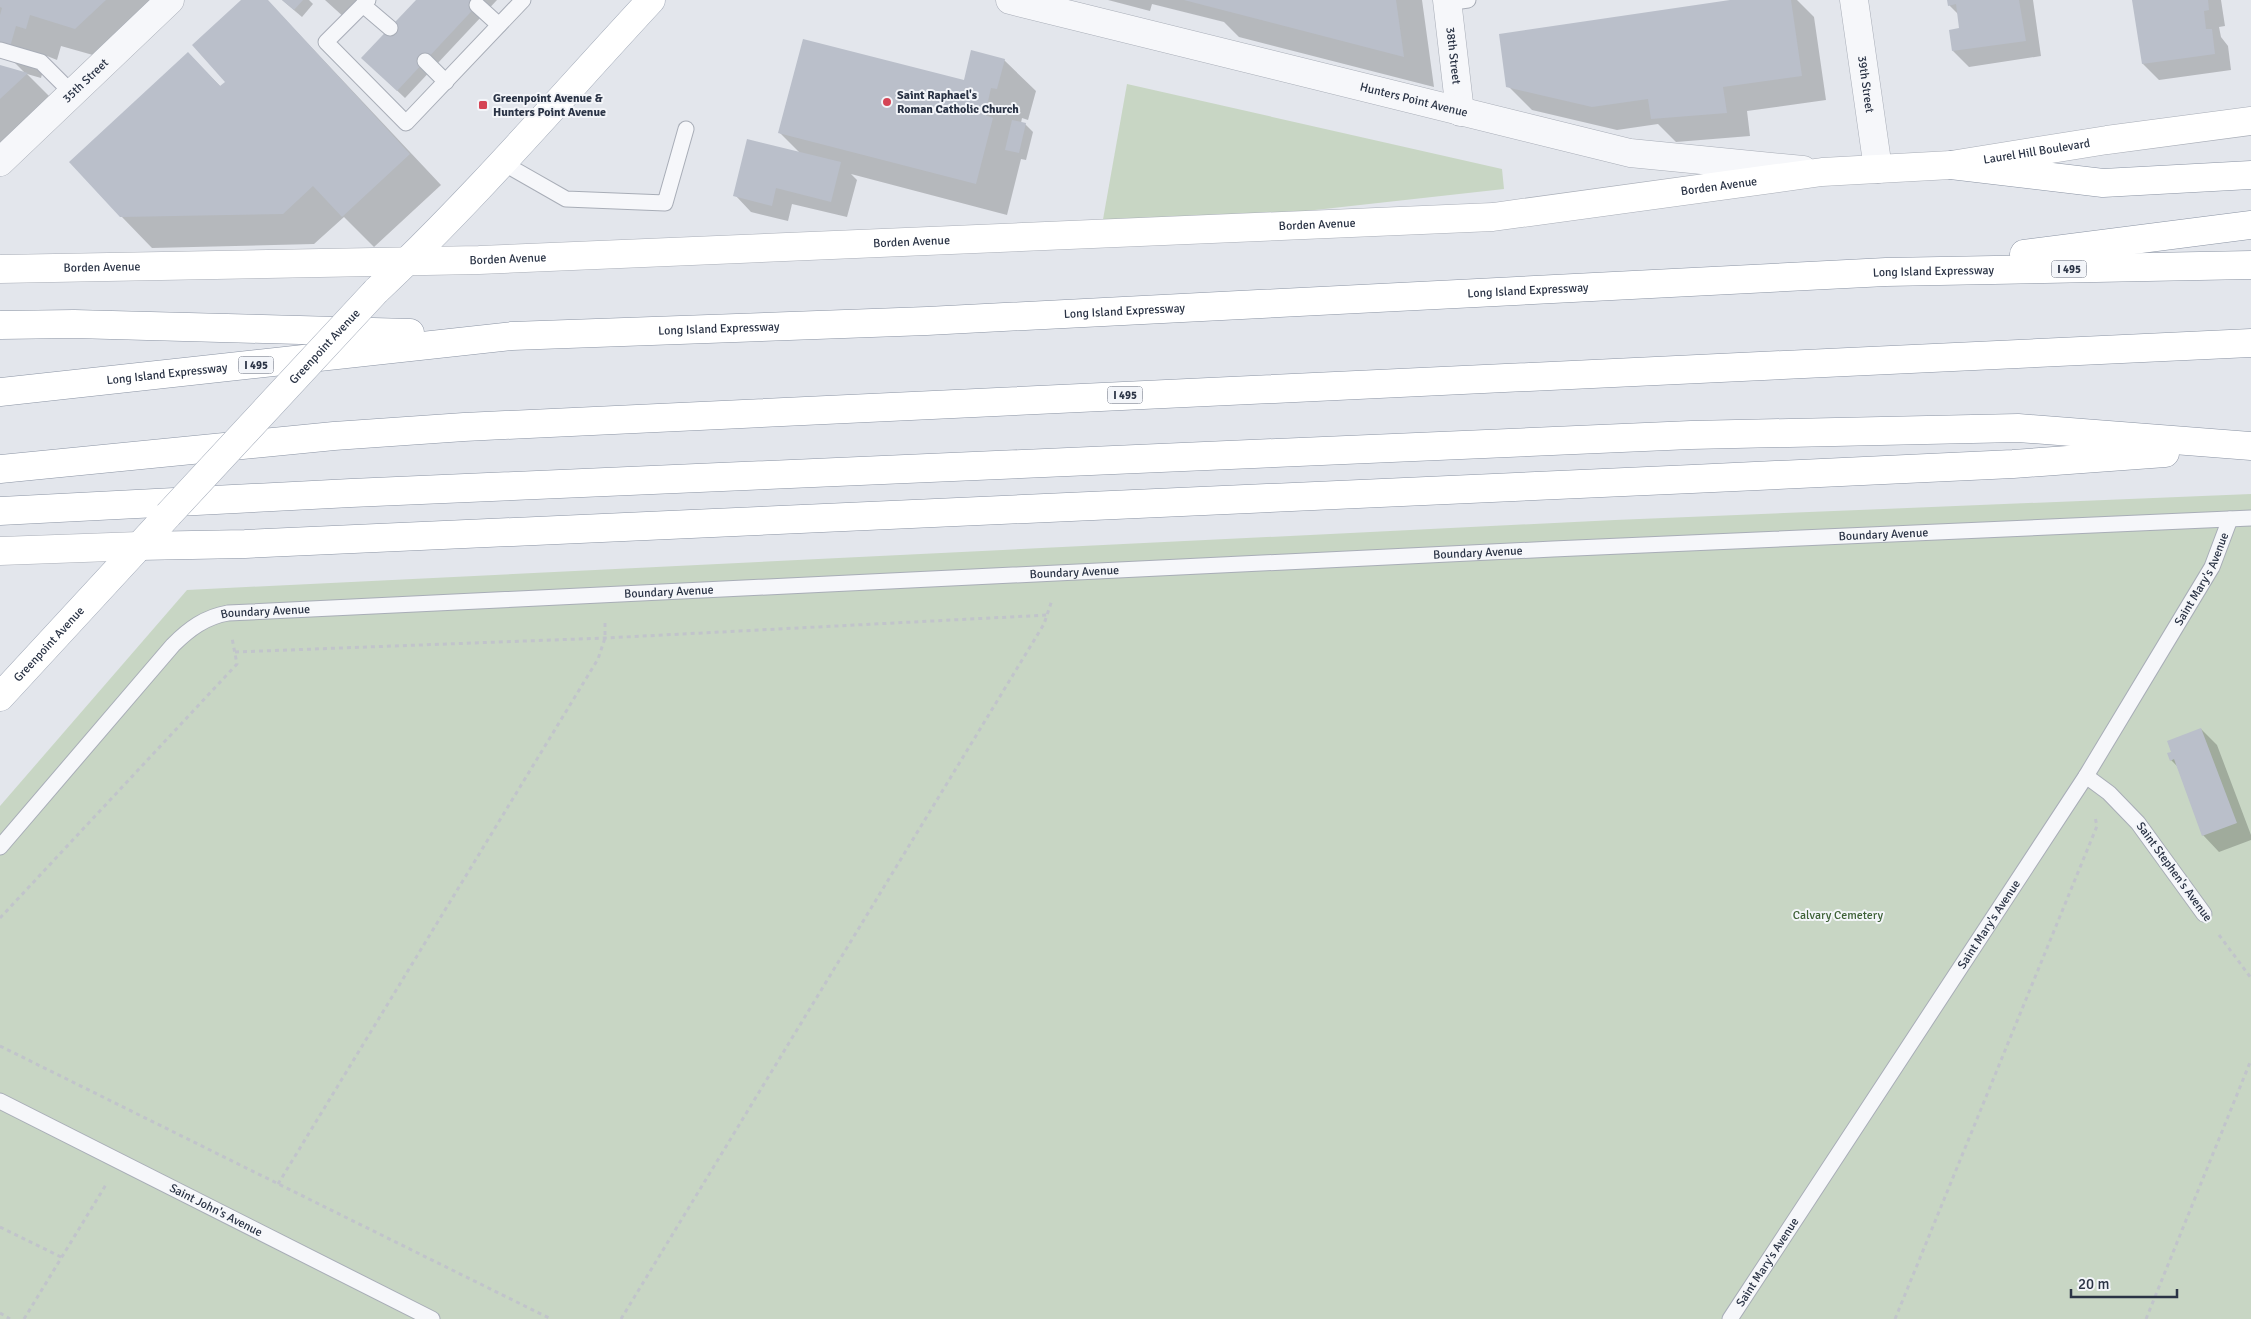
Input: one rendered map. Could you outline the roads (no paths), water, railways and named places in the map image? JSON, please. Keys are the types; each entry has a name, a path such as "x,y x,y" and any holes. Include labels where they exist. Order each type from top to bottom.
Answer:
{"main road":[{"name":"Greenpoint Avenue","path":"0,697 376,291 501,162 652,0"},
{"name":"Laurel Hill Boulevard","path":"1822,172 1951,165 2107,140 2251,122"},
{"path":"1951,165 2103,183 2251,175"},
{"name":"Borden Avenue","path":"0,269 406,262 1493,217 1822,172"},
{"path":"1886,272 2251,225"},
{"name":"Long Island Expressway","path":"0,392 512,336 928,321 1886,272 2251,265"},
{"path":"0,324 74,324 512,336"},
{"name":"I 495","path":"0,469 334,436 501,425 2251,343"},
{"path":"0,512 351,493 1691,435 2018,428 2251,447"},
{"path":"0,551 245,544 1692,479 2013,464 2251,447"}],"street":[{"name":"35th Street","path":"0,162 170,0"},
{"name":"Hunters Point Avenue","path":"1010,0 1630,153 1822,172"},
{"name":"39th Street","path":"1854,0 1878,169"},
{"name":"38th Street","path":"1454,1 1460,112"}],"lane":[{"path":"390,28 366,2 326,42 406,122 524,0"},
{"path":"477,5 499,25"},
{"path":"0,50 41,62 72,93"},
{"path":"425,61 446,82"},
{"path":"501,162 566,199 665,202 686,129"},
{"name":"Boundary Avenue","path":"0,847 173,645 184,634 206,619 228,613 2251,518"},
{"name":"Saint Mary's Avenue","path":"1730,1319 2086,776 2212,567 2230,519"},
{"name":"Saint Stephen's Avenue","path":"2086,776 2115,798 2138,823 2204,914"},
{"name":"Saint John's Avenue","path":"0,1101 432,1319"}],"place":[{"name":"Saint Raphael's Roman Catholic Church","path":"887,102"},
{"name":"Greenpoint Avenue & Hunters Point Avenue","path":"483,105"}],"park label":[{"name":"Calvary Cemetery","path":"1838,915"}]}
